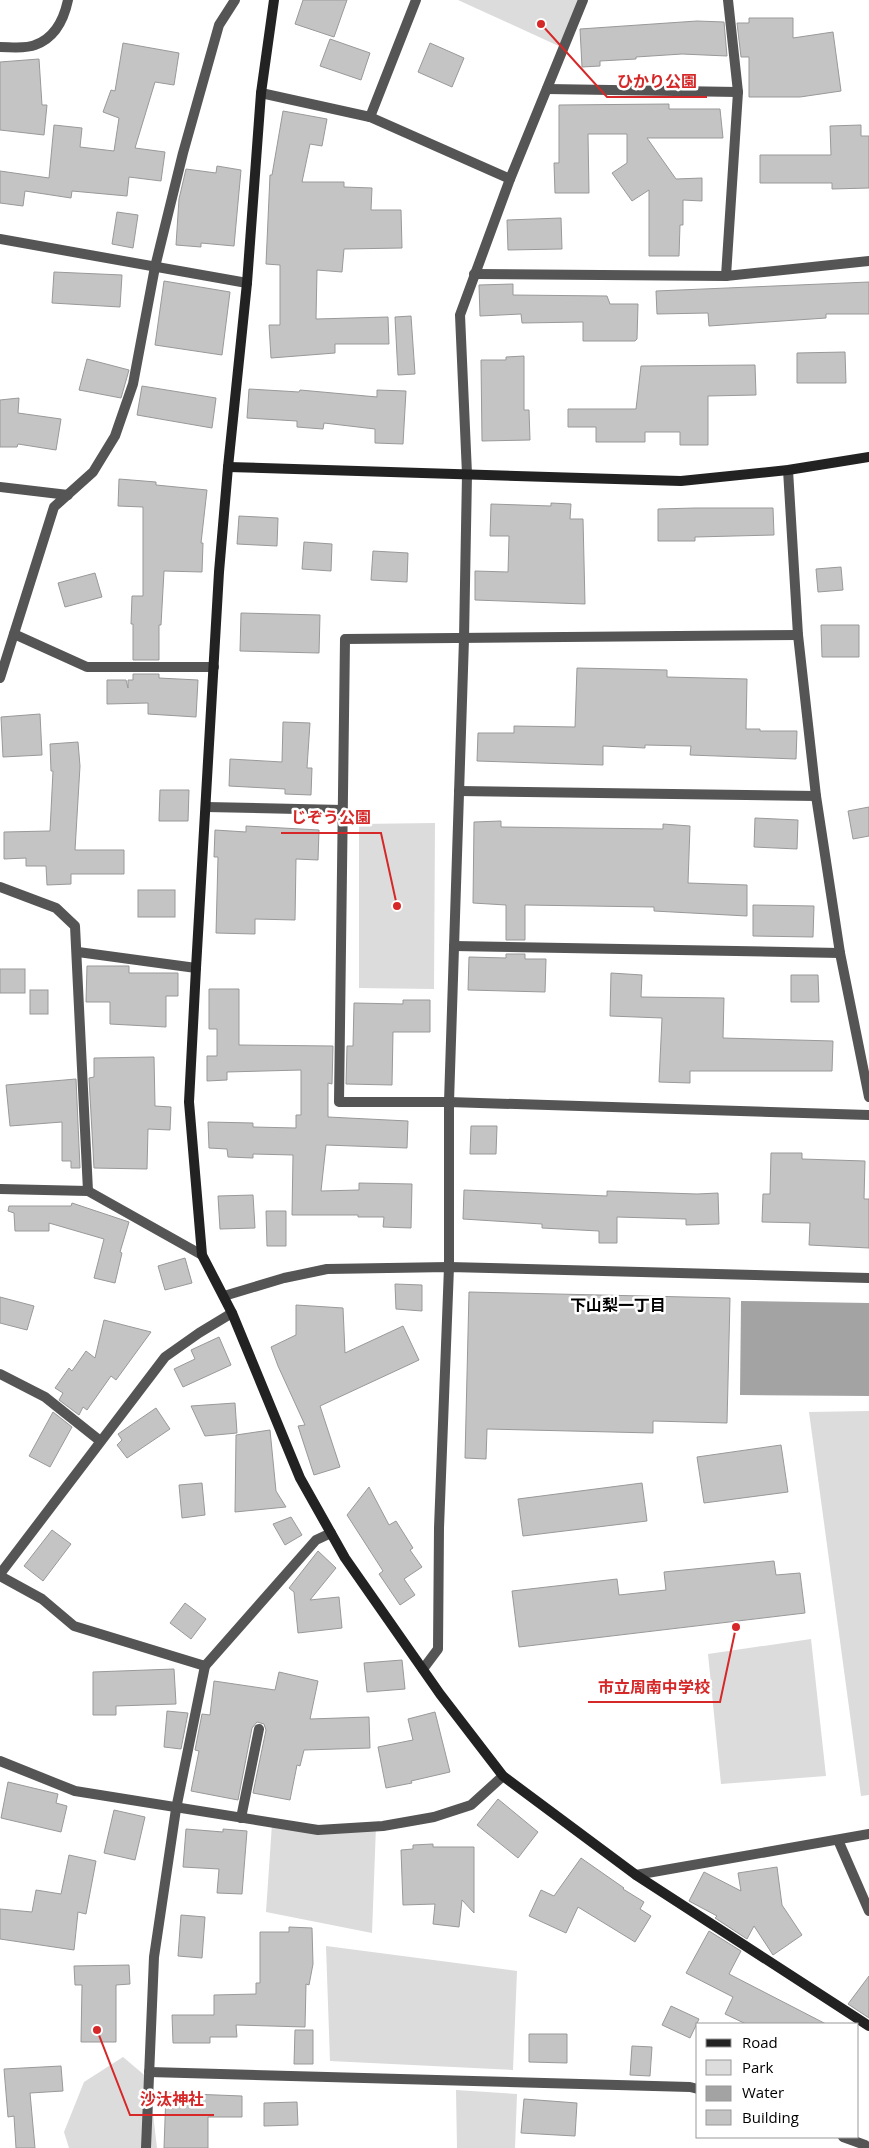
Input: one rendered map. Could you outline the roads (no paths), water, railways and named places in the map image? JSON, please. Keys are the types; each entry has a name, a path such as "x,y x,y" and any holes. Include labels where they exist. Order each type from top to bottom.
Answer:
{"street":[{"path":"0,47 34,46 52,36 66,12 68,0"},
{"path":"0,678 54,508 92,472 115,436 133,384 155,267 182,153 219,25 235,0"},
{"path":"274,0 261,93 247,283 228,467 196,968 189,1102 202,1255 232,1313 300,1478 345,1558 423,1669 503,1776 636,1875 869,2026"},
{"path":"370,117 416,0"},
{"path":"423,1669 438,1649 439,1528 449,1267 449,1102 464,639 467,474 460,315 510,179 583,0"},
{"path":"726,276 738,92 728,0"},
{"path":"546,89 738,92"},
{"path":"261,93 370,117 510,179"},
{"path":"0,239 247,283"},
{"path":"474,274 726,276 869,261"},
{"path":"228,467 682,481 788,470 869,458"},
{"path":"788,470 798,635 816,796 840,953 869,1097"},
{"path":"0,487 68,495"},
{"path":"14,634 87,667 214,667"},
{"path":"798,635 346,639 339,1102 449,1102 869,1115"},
{"path":"459,791 816,796"},
{"path":"206,807 343,810"},
{"path":"0,887 56,908 75,926 78,952 88,1191"},
{"path":"454,946 840,953"},
{"path":"78,952 196,968"},
{"path":"0,1189 88,1191 202,1255"},
{"path":"224,1296 284,1278 326,1269 449,1267 869,1278"},
{"path":"205,1666 74,1626 42,1599 0,1575 99,1440 164,1357 199,1332 232,1313"},
{"path":"0,1374 45,1397 99,1440"},
{"path":"146,2148 154,1957 176,1809 205,1666 316,1540 331,1533"},
{"path":"241,1818 259,1728"},
{"path":"0,1761 76,1791 176,1809 318,1830 391,1824 434,1817 471,1805 503,1776"},
{"path":"636,1875 869,1834"},
{"path":"838,1840 869,1912"},
{"path":"149,2072 690,2086 696,2088"},
{"path":"845,2138 866,2145 865,2148"}],"water":[{"path":"741,1301 869,1303 869,1396 740,1395"}],"place":[{"name":"ひかり公園","path":"541,24"},
{"name":"じぞう公園","path":"397,906"},
{"name":"市立周南中学校","path":"736,1627"},
{"name":"沙汰神社","path":"97,2030"}],"district":[{"name":"下山梨一丁目","path":"618,1305"}]}
